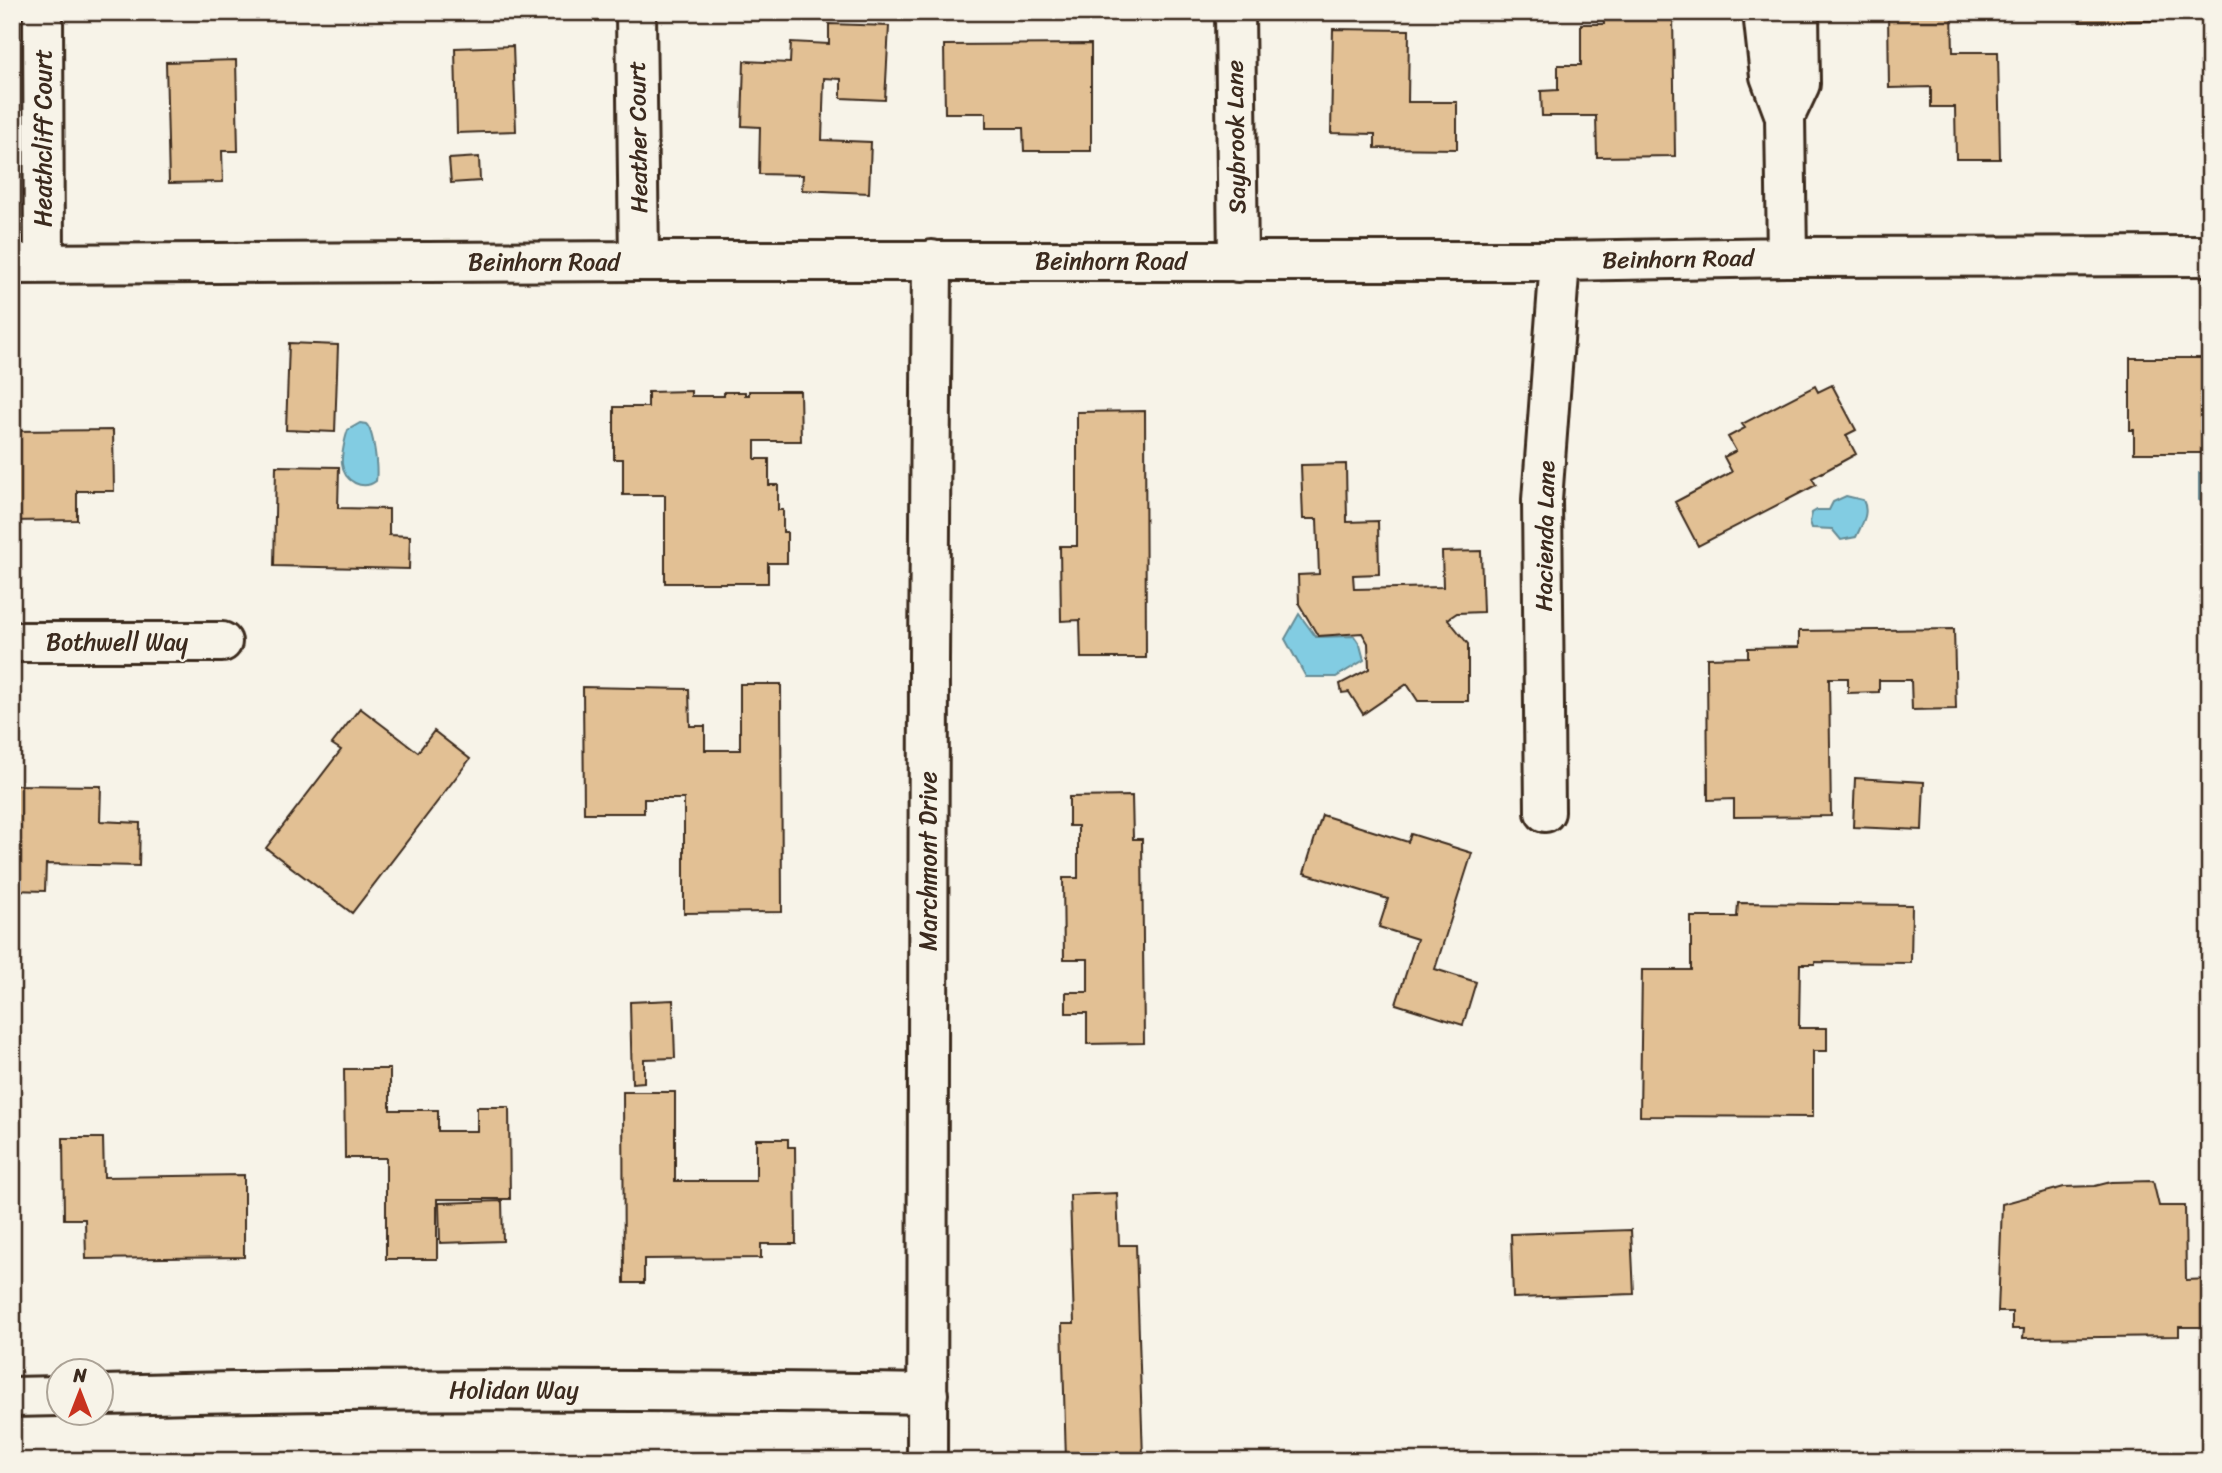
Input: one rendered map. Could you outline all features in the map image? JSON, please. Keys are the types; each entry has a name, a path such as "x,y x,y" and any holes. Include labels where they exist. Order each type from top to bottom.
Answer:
{"street":[{"name":"Heathcliff Court","path":"28,264 43,12"},
{"name":"Heather Court","path":"636,12 639,261"},
{"name":"Saybrook Lane","path":"1234,12 1238,262"},
{"path":"1763,12 1770,76 1785,116 1787,257"},
{"path":"1785,116 1800,84 1799,12"},
{"name":"Beinhorn Road","path":"28,264 932,260 1560,261 1787,257 2210,256"},
{"name":"Marchmont Drive","path":"927,1461 932,260"},
{"name":"Hacienda Lane","path":"1545,812 1542,500 1560,261"},
{"name":"Bothwell Way","path":"12,642 222,642"},
{"name":"Holidan Way","path":"116,1395 488,1390 928,1394"},
{"path":"12,1397 46,1396"}],"water":[{"path":"360,423 369,428 376,460 376,481 365,485 350,480 342,464 348,430"},
{"path":"2199,473 2210,473 2210,506 2199,500"},
{"path":"1846,496 1863,500 1866,509 1856,537 1841,540 1832,529 1812,528 1812,513 1829,510 1833,502"},
{"path":"1299,614 1316,637 1354,636 1364,660 1336,677 1306,677 1285,639"}],"building":[{"path":"1603,12 1673,14 1675,156 1597,157 1596,116 1542,116 1541,91 1558,90 1558,65 1581,65 1581,24 1604,24"},
{"path":"1888,12 1952,12 1953,52 1998,52 2000,159 1956,159 1955,107 1931,107 1931,87 1889,88"},
{"path":"2080,12 2199,12 2199,20 2080,22"},
{"path":"829,24 889,26 885,100 841,98 841,79 824,78 822,140 871,142 869,193 802,190 803,175 759,174 760,127 742,126 744,61 790,63 791,42 829,44"},
{"path":"1333,29 1409,30 1408,102 1457,102 1457,149 1375,148 1375,134 1331,133"},
{"path":"1091,44 1091,151 1024,151 1023,128 986,128 986,113 945,113 944,45"},
{"path":"513,46 516,131 457,133 455,48"},
{"path":"236,60 238,151 222,151 223,182 169,183 166,62"},
{"path":"479,157 480,181 451,183 449,159"},
{"path":"289,343 338,345 335,432 286,430"},
{"path":"2130,358 2210,358 2210,430 2202,431 2202,453 2134,453 2134,430 2130,430"},
{"path":"1832,385 1856,430 1846,435 1856,454 1812,478 1816,485 1698,546 1675,502 1732,472 1724,457 1736,451 1728,437 1745,428 1742,424 1815,386 1818,392"},
{"path":"691,391 691,396 724,396 724,392 745,392 745,395 749,395 749,391 800,391 801,441 755,441 755,459 769,459 769,485 778,485 778,510 783,510 783,532 787,532 787,563 768,563 768,583 665,583 665,495 623,495 623,459 614,459 614,407 648,407 648,392"},
{"path":"1145,411 1146,658 1081,658 1080,620 1061,621 1060,546 1077,546 1077,412"},
{"path":"113,430 114,491 77,491 77,520 12,521 12,431"},
{"path":"1346,464 1347,522 1378,521 1379,574 1353,575 1354,589 1443,587 1442,552 1481,551 1483,612 1457,613 1448,619 1468,644 1468,701 1418,701 1407,684 1363,714 1349,692 1342,693 1340,684 1369,669 1368,643 1362,633 1318,636 1299,604 1298,575 1319,574 1317,519 1303,519 1301,465"},
{"path":"276,466 339,467 338,508 389,509 389,535 410,536 409,569 274,566"},
{"path":"1954,629 1956,709 1912,710 1911,680 1879,680 1879,692 1848,693 1848,678 1829,678 1831,816 1734,817 1734,799 1708,800 1707,658 1748,657 1748,648 1799,647 1799,631"},
{"path":"740,684 781,684 782,912 684,913 684,799 644,799 644,813 584,813 583,687 689,689 690,726 705,726 705,750 740,750"},
{"path":"360,708 418,752 434,731 470,759 352,913 266,848 341,750 332,744"},
{"path":"1855,778 1924,782 1922,830 1853,827"},
{"path":"12,785 101,786 100,821 140,823 139,866 46,864 45,891 12,890"},
{"path":"1132,796 1133,839 1142,839 1144,1043 1087,1044 1087,1013 1066,1013 1066,992 1088,992 1088,959 1064,959 1063,878 1078,878 1078,826 1069,826 1069,797"},
{"path":"1322,815 1408,842 1411,834 1472,853 1435,969 1476,982 1463,1025 1396,1004 1417,939 1379,927 1388,899 1304,873"},
{"path":"1738,903 1912,905 1911,963 1800,964 1799,1028 1827,1028 1827,1051 1813,1051 1813,1117 1640,1116 1642,970 1691,970 1691,917 1737,917"},
{"path":"673,1000 675,1058 644,1059 644,1082 632,1083 630,1002"},
{"path":"344,1069 390,1069 390,1110 438,1110 438,1131 477,1131 477,1107 509,1107 510,1199 437,1199 437,1259 386,1259 386,1158 345,1158"},
{"path":"623,1092 675,1092 675,1181 756,1181 756,1139 788,1139 788,1147 795,1147 796,1244 761,1244 761,1258 644,1259 644,1283 624,1283"},
{"path":"63,1138 103,1138 104,1177 244,1175 244,1257 86,1259 85,1219 64,1219"},
{"path":"2153,1181 2159,1206 2185,1206 2186,1280 2210,1279 2210,1327 2179,1327 2179,1336 2023,1338 2024,1329 2012,1329 2012,1312 1998,1312 2002,1204 2064,1187"},
{"path":"1117,1193 1119,1245 1136,1245 1143,1458 1066,1460 1062,1324 1074,1324 1070,1195"},
{"path":"502,1201 503,1241 440,1243 439,1203"},
{"path":"1631,1230 1634,1294 1513,1298 1511,1234"}]}
